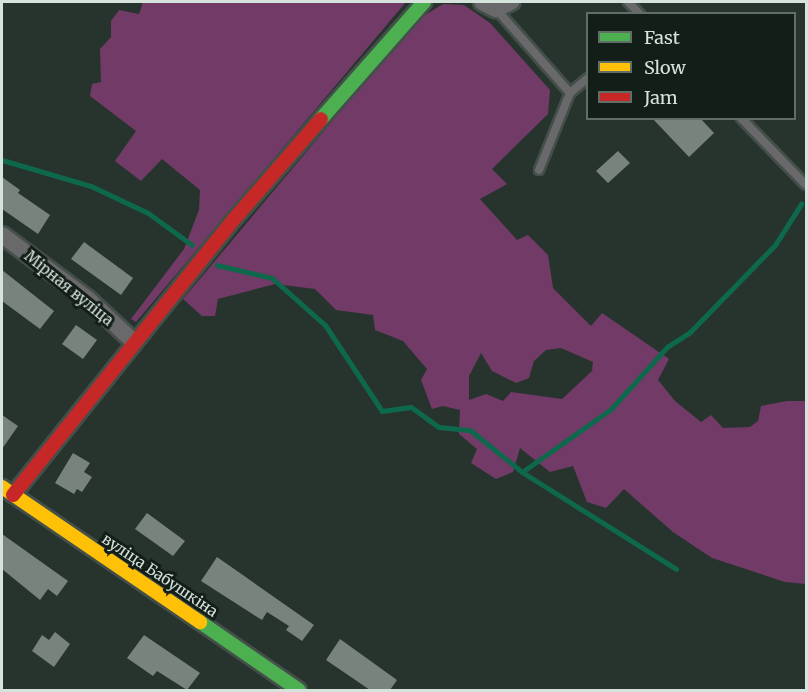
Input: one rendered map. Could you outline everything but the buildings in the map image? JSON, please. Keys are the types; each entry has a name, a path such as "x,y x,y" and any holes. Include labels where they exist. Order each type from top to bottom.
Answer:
{"street":[{"path":"13,495 235,219 424,2"},
{"path":"489,5 511,2"},
{"name":"Мірная вуліца","path":"2,235 88,299 134,342"},
{"name":"вуліца Бабушкіна","path":"2,487 299,690"}],"lane":[{"path":"489,5 570,93"},
{"path":"539,170 570,93 586,80"},
{"path":"743,120 807,185"}],"shaded area":[{"path":"143,2 406,2 136,322 131,319 184,249 199,210 200,190 162,159 141,181 115,161 136,131 90,96 92,84 101,82 100,49 111,37 111,21 119,10 139,14"},
{"path":"443,4 464,5 490,23 550,90 548,114 492,169 507,184 480,199 517,240 528,235 548,255 553,288 591,326 602,313 669,359 658,380 675,401 701,422 711,415 723,428 750,427 758,421 761,406 787,401 806,401 806,584 785,582 712,558 673,532 624,489 606,508 587,502 573,466 550,472 520,448 513,472 496,479 471,463 477,449 459,434 460,410 443,406 432,409 421,380 427,369 403,341 375,330 373,315 336,310 315,289 275,284 218,299 215,316 202,316 183,299 417,20","holes":["561,348 593,362 592,371 562,399 511,392 503,401 486,394 469,400 469,376 481,353 492,371 516,383 529,378 534,361 546,350"]}],"waterway":[{"path":"2,160 91,186 148,213 192,245"},
{"path":"522,472 611,409 667,347 690,332 775,245 801,204"},
{"path":"217,265 272,278 325,325 382,411 411,407 439,427 470,430 522,472 676,569"}],"traffic: fast":[{"path":"321,119 424,2"},
{"path":"200,622 299,690"}],"traffic: slow":[{"path":"2,487 200,622"}],"traffic: jam":[{"path":"13,495 235,218 321,119"}]}
